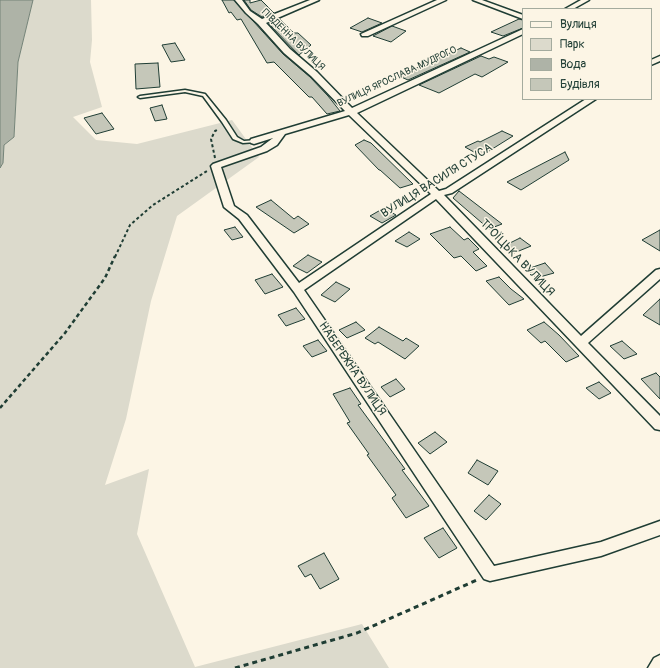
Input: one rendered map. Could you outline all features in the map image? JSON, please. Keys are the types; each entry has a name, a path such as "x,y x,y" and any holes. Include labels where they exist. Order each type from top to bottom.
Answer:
{"street":[{"name":"ПІВДЕННА ВУЛИЦЯ","path":"238,0 248,12 261,22 287,51 314,74 352,112"},
{"path":"261,22 316,0"},
{"path":"365,34 444,0"},
{"path":"476,0 522,17"},
{"path":"570,8 586,0"},
{"name":"ВУЛИЦЯ ЯРОСЛАВА МУДРОГО","path":"254,141 282,134 352,112 522,31"},
{"name":"ВУЛИЦЯ ВАСИЛЯ СТУСА","path":"298,289 438,194 449,191 540,130 590,100"},
{"name":"ТРОЇЦЬКА ВУЛИЦЯ","path":"352,112 438,194 660,425"},
{"path":"216,166 264,149 274,143 282,134"},
{"name":"НАБЕРЕЖНА ВУЛИЦЯ","path":"216,166 229,207 243,217 298,289 490,574"},
{"path":"581,343 660,273"},
{"path":"490,574 600,548 660,528"},
{"path":"657,668 660,664"}],"lane":[{"path":"140,97 185,91 204,95 235,138 243,142 254,141"}],"path":[{"path":"0,408 64,333 105,278 130,225 153,205 216,166 215,153 211,139 215,131 226,125"},
{"path":"235,668 357,633 490,574"}],"green space":[{"path":"33,0 91,0 92,40 90,62 102,107 73,117 96,140 137,144 232,120 259,157 177,216 151,301 126,419 105,485 149,469 137,534 195,667 362,624 389,668 0,668 0,168 3,163 3,145 14,136 18,62"}],"water":[{"path":"0,0 33,0 18,62 14,137 4,145 3,163 0,168"}],"building":[{"path":"222,0 234,0 283,54 310,77 340,111 327,114 312,97 309,97 274,62 267,63 241,19 237,20 231,12 229,13"},
{"path":"244,0 250,0 250,3 261,0 274,13 262,17 251,10"},
{"path":"368,18 382,23 362,32 350,28"},
{"path":"280,19 294,33 298,33 311,45 299,55 269,24"},
{"path":"519,19 522,20 522,28 503,36 491,32"},
{"path":"392,26 406,31 391,42 373,36"},
{"path":"175,43 185,60 171,62 162,45"},
{"path":"461,48 470,52 408,80 399,76"},
{"path":"481,56 489,59 494,57 508,62 482,77 475,74 439,93 419,85"},
{"path":"158,63 160,87 136,89 135,64"},
{"path":"162,105 167,119 155,121 150,108"},
{"path":"102,113 114,129 96,134 84,118"},
{"path":"502,131 513,136 481,156 465,147 478,141 480,142"},
{"path":"364,140 371,143 413,184 400,188 379,170 355,145"},
{"path":"565,152 569,160 521,190 507,182"},
{"path":"459,191 502,224 489,229 453,198"},
{"path":"271,200 294,219 298,216 309,224 294,233 256,207"},
{"path":"384,208 396,215 382,223 370,216"},
{"path":"235,227 243,237 232,240 224,230"},
{"path":"450,227 464,240 468,238 479,249 473,252 487,266 476,271 461,256 454,258 430,234"},
{"path":"660,230 660,251 642,240"},
{"path":"409,232 420,239 407,247 395,241"},
{"path":"520,238 531,246 514,253 504,246"},
{"path":"308,255 322,262 307,273 293,266"},
{"path":"545,263 554,273 536,278 527,269"},
{"path":"272,274 283,287 265,294 255,280"},
{"path":"499,277 524,299 509,305 486,281"},
{"path":"336,282 350,289 335,302 321,295"},
{"path":"660,299 660,325 643,315"},
{"path":"296,308 305,319 286,326 278,315"},
{"path":"356,322 365,330 347,338 339,330"},
{"path":"544,322 579,356 566,362 545,341 541,343 527,330"},
{"path":"379,327 403,341 406,338 419,346 405,359 378,342 375,344 365,338"},
{"path":"318,340 327,351 312,357 303,346"},
{"path":"622,341 637,354 624,359 610,346"},
{"path":"656,373 660,377 660,399 641,379"},
{"path":"396,379 405,389 390,397 381,387"},
{"path":"599,382 611,393 599,399 586,388"},
{"path":"350,388 361,404 358,405 405,469 402,470 429,506 406,518 392,498 396,495 367,455 369,454 347,423 350,422 333,394"},
{"path":"435,432 447,442 430,454 418,443"},
{"path":"477,460 498,471 488,485 468,473"},
{"path":"489,495 501,504 486,520 474,511"},
{"path":"443,528 457,548 439,558 424,538"},
{"path":"324,553 339,579 320,589 311,574 305,577 298,566"}]}
